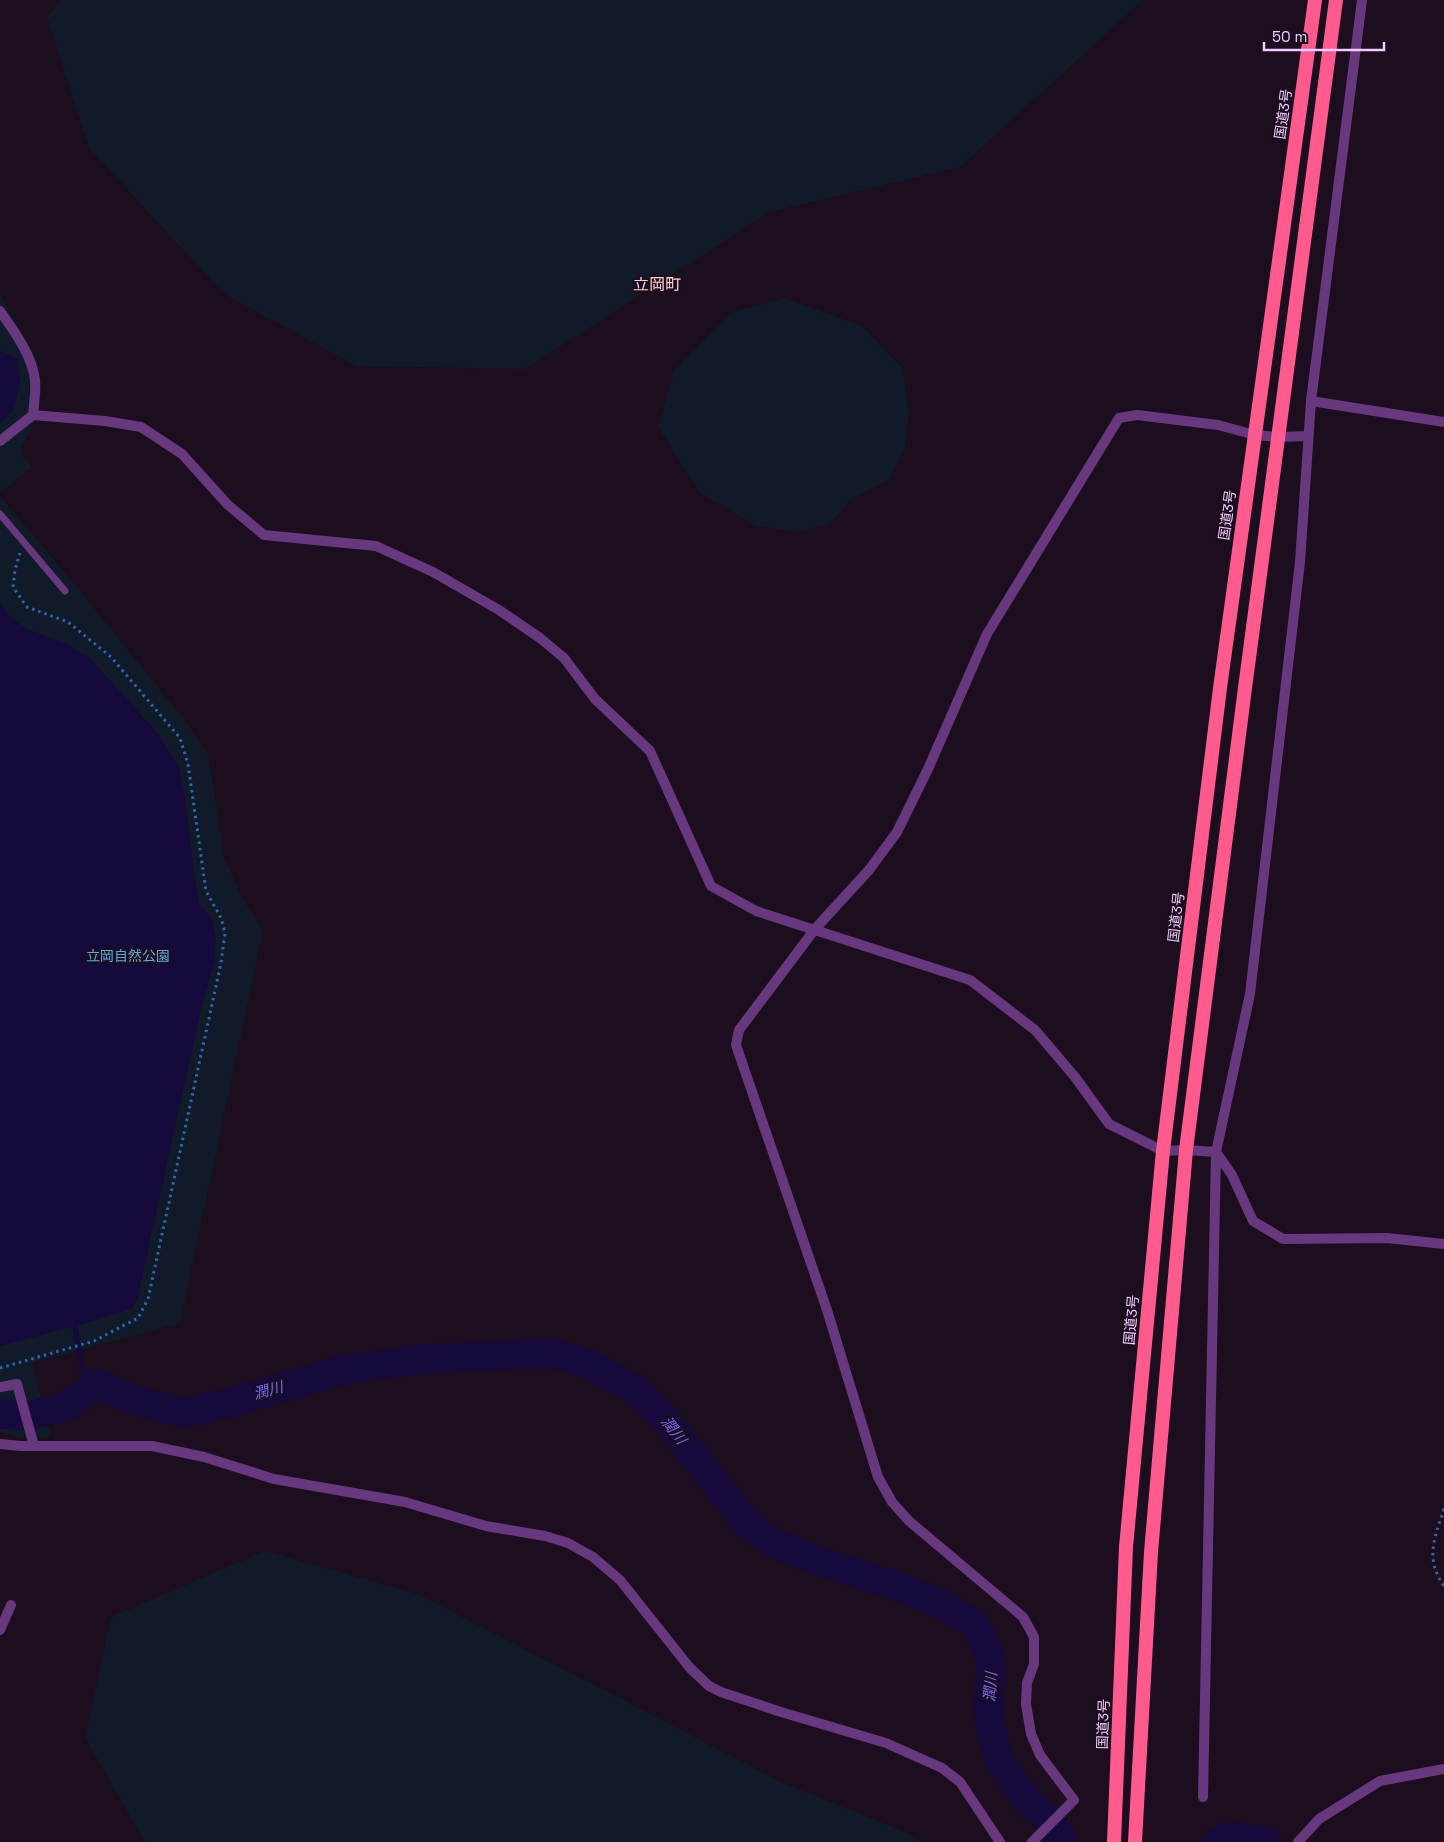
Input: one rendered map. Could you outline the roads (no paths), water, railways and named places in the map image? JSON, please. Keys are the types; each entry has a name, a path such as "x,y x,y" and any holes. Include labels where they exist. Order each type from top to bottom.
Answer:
{"highway":[{"name":"国道3号","path":"1114,1842 1126,1548 1164,1151 1220,688 1316,0"},
{"path":"1135,1842 1151,1552 1186,1150 1336,0"}],"street":[{"path":"1203,1797 1216,1152 1250,994 1300,562 1311,401 1362,0"},
{"path":"0,311 12,328 32,366 35,382 33,415"},
{"path":"1311,401 1444,422"},
{"path":"0,441 33,415 105,421 141,427 182,454 228,505 264,535 376,546 433,572 498,610 540,638 564,658 596,698 650,751 711,886 756,911 970,980 1035,1030 1075,1077 1109,1124 1164,1151 1216,1152"},
{"path":"1032,1842 1074,1800 1040,1755 1031,1734 1026,1704 1027,1683 1034,1664 1034,1637 1022,1617 909,1521 892,1502 878,1478 827,1310 736,1045 739,1030 815,929 869,870 897,832 928,769 987,634 1119,418 1137,415 1218,425 1255,435 1278,437 1308,436"},
{"path":"1216,1152 1232,1175 1253,1221 1283,1239 1387,1238 1444,1244"},
{"path":"0,1387 17,1384 34,1446"},
{"path":"0,1444 34,1446 152,1446 204,1457 274,1478 405,1502 486,1526 545,1536 568,1543 593,1557 620,1580 690,1668 709,1686 721,1692 781,1712 886,1743 942,1768 960,1782 1000,1842"},
{"path":"0,1630 11,1605"},
{"path":"1298,1842 1319,1820 1380,1782 1444,1769"}],"lane":[{"path":"0,514 64,592"}],"waterway":[{"path":"74,1320 82,1369 97,1383"},
{"name":"潤川","path":"0,1414 29,1416 69,1406 97,1383 130,1399 185,1413 229,1403 342,1370 423,1359 551,1353 586,1363 635,1389 660,1413 747,1523 773,1543 815,1560 894,1585 939,1603 972,1622 983,1638 991,1663 988,1714 999,1761 1025,1798 1053,1823 1063,1842"},
{"name":"潤川","path":"1217,1842 1232,1836 1267,1842"}],"district":[{"name":"立岡町","path":"657,284"}],"park label":[{"name":"立岡自然公園","path":"128,956"}]}
